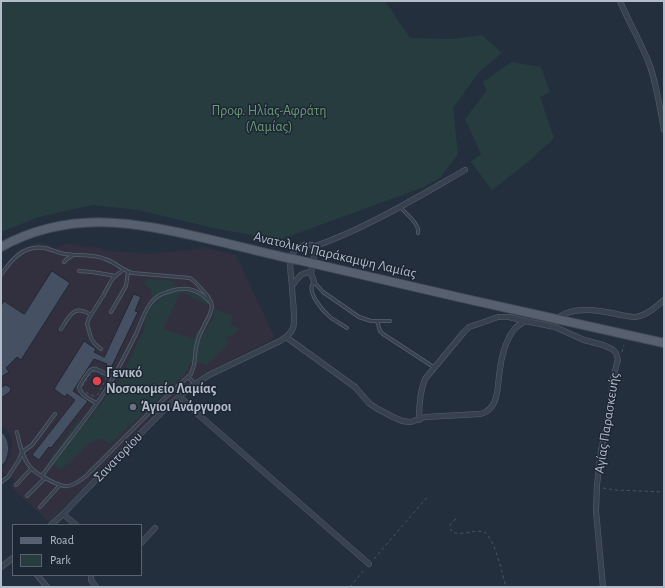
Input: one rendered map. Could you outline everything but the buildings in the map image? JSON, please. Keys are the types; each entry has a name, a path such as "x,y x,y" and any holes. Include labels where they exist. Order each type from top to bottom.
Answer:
{"main road":[{"name":"Ανατολική Παράκαμψη Λαμίας","path":"1,247 23,236 62,225 85,222 132,224 175,232 664,343"},
{"path":"1,438 4,448 4,454 1,460"}],"street":[{"path":"620,1 644,51 657,88 664,130"},
{"path":"465,170 355,230 313,247 312,245 306,245 292,252 290,265 294,322 292,330 286,337 355,387 378,409 404,422 411,422 425,417 485,413 496,398 501,364 505,348 511,334 517,326 527,322 530,313"},
{"path":"313,247 315,251 311,273 314,282"},
{"path":"292,286 304,273 311,273"},
{"path":"557,319 565,313 577,311 599,311 630,317 638,316 649,311 664,300"},
{"path":"419,420 420,400 423,385 426,379 467,329 481,322 501,317 513,317 527,322"},
{"name":"Αγίας Παρασκευής","path":"527,322 555,327 584,340 603,345 612,349 616,353 618,360 613,379 608,425 601,450 597,485 596,511 603,587"},
{"name":"Σανατορίου","path":"52,524 139,435 179,396 194,384 286,337"},
{"path":"179,396 369,564"},
{"path":"63,514 75,524"},
{"path":"142,542 156,528"},
{"path":"1,567 12,559"},
{"path":"38,576 47,587"},
{"path":"90,576 96,587"}],"lane":[{"path":"399,207 417,225 419,230 418,233"},
{"path":"1,275 13,259 22,252 38,247 47,248 65,254 104,258 128,272 190,278 207,295 212,308 199,336 192,370 188,377 152,410 86,476 75,484 59,486 31,469 22,452 17,432"},
{"path":"64,262 74,255"},
{"path":"101,349 95,344 89,333 87,324 88,320 110,283 124,269"},
{"path":"79,270 116,276"},
{"path":"111,312 126,286 128,272"},
{"path":"347,328 330,317 321,307 311,291 311,286 314,282 323,292 353,314 365,320 371,321 390,320"},
{"path":"27,496 43,477 113,378 148,308 156,297 184,288 192,290 207,298 211,304"},
{"path":"61,329 69,315 74,311 83,310 91,314"},
{"path":"377,321 380,331 383,334 432,366"},
{"path":"96,404 81,392 79,388 89,371 95,368 113,378"},
{"path":"188,377 194,384"},
{"path":"1,482 8,477 19,460 22,452 32,445 55,414"},
{"path":"19,460 27,461"},
{"path":"16,485 31,469"},
{"path":"40,507 59,486"}],"path":[{"path":"97,371 106,376 106,380 98,394 95,396 91,396 81,388 93,372 97,371"},
{"path":"597,485 602,488 615,490 664,492"},
{"path":"350,587 428,496"},
{"path":"456,520 452,522 450,526 452,531 455,533 458,534 478,531 488,535 506,587"}],"shaded area":[{"name":"Γενικό Νοσοκομείο Λαμίας","path":"41,243 56,248 65,244 102,248 102,250 150,254 205,248 236,255 275,338 213,369 189,384 175,396 49,522 10,486 15,480 1,471 11,454 12,441 8,432 1,425 1,268 3,268 20,249"}],"green space":[{"name":"Προφ. Ηλίας-Αφράτη (Λαμίας)","path":"1,1 385,1 410,38 452,39 482,35 502,53 480,71 453,108 458,154 440,178 424,187 279,240 213,228 138,210 93,205 39,217 1,232"},
{"path":"511,62 541,67 550,92 540,97 554,138 528,162 492,190 471,162 481,154 465,119 487,90 483,82"},
{"path":"146,279 168,280 174,283 177,291 194,294 209,302 208,305 181,292 163,329 193,339 198,330 205,333 214,318 214,309 232,315 231,325 240,329 234,334 225,338 229,343 207,365 201,363 191,363 185,374 111,443 108,443 102,438 94,441 85,446 61,469 48,461 79,420 86,424 123,374 144,330 145,318 152,306 151,289 144,284"}],"place":[{"name":"Γενικό Νοσοκομείο Λαμίας","path":"97,381"},
{"name":"Άγιοι Ανάργυροι","path":"133,407"}]}
